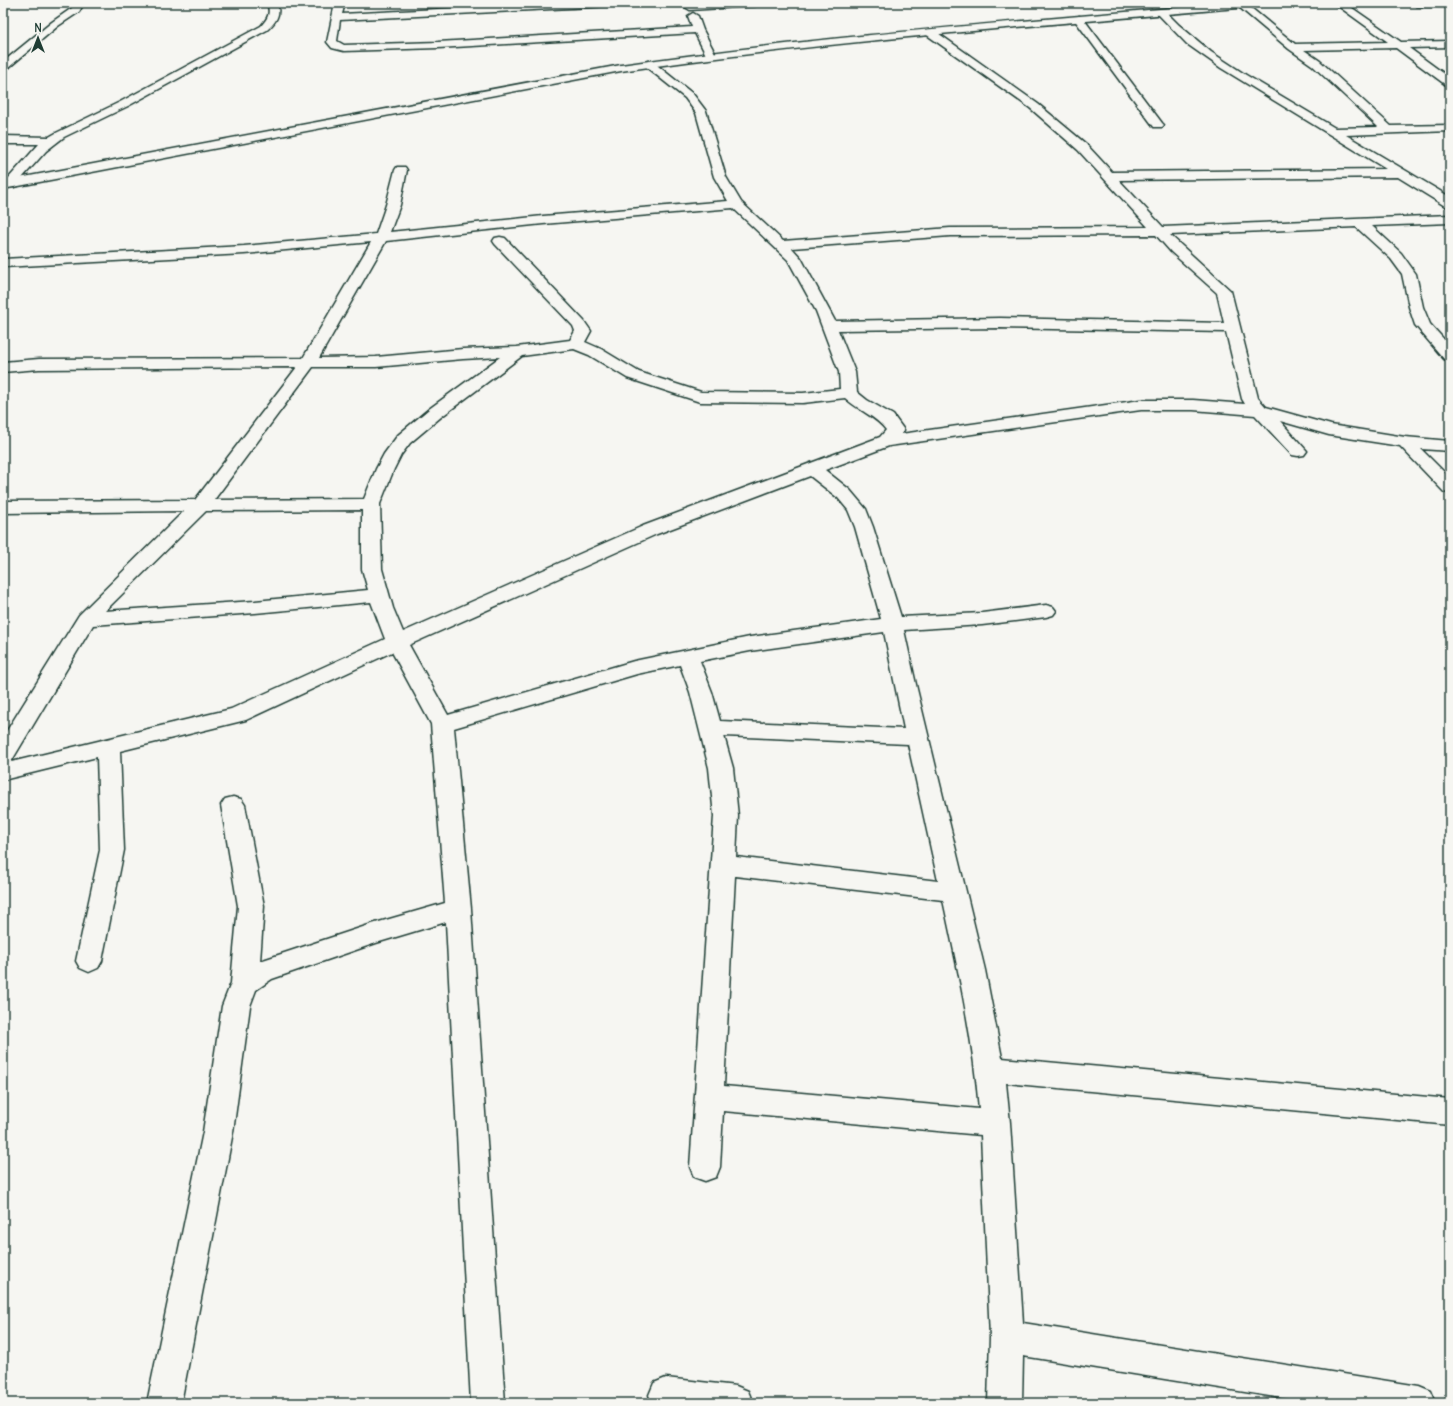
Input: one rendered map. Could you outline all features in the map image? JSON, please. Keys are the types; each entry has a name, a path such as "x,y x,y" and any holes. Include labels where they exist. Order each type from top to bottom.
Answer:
{"main road":[{"path":"3,68 55,24 76,10 79,3"},
{"path":"6,184 42,148 60,135 124,104 264,28 274,18 275,11 272,3"},
{"path":"340,3 332,42 336,46 344,48 438,45 698,30"},
{"path":"336,17 611,3"},
{"path":"711,55 698,30 690,5 755,3"},
{"path":"6,184 597,72 711,55 930,33 1260,3"},
{"path":"1339,3 1400,45 1450,83"},
{"path":"1417,3 1450,4"},
{"path":"1242,4 1293,47 1316,64 1387,129"},
{"path":"1161,12 1174,28 1205,53 1245,79 1450,203"},
{"path":"1079,19 1158,125"},
{"path":"930,33 1034,106 1082,148 1176,249 1224,291 1250,399 1298,451"},
{"path":"1293,47 1450,44"},
{"path":"650,64 689,96 702,113 720,177 736,204 794,258 823,311 846,372 849,393 861,404 887,419 895,430 886,441"},
{"path":"1332,132 1450,128"},
{"path":"3,140 52,141"},
{"path":"3,756 86,619 201,505 308,363 381,237 393,205 401,170"},
{"path":"1109,176 1400,173"},
{"path":"3,263 244,250 543,220 736,204"},
{"path":"780,245 950,232 1160,231 1450,219"},
{"path":"1359,222 1396,256 1409,274 1416,307 1423,325 1450,356"},
{"path":"500,241 578,324 583,332 576,344"},
{"path":"829,326 1000,323 1232,328"},
{"path":"3,367 39,364 376,362 463,354 517,352 576,344 595,352 633,375 700,397 803,398 849,393"},
{"path":"488,1403 458,909 442,724 397,642 383,608 372,569 371,504 385,469 393,454 404,439 435,413 517,352"},
{"path":"3,772 238,715 397,642 650,530 886,441 1141,405 1193,405 1260,410 1329,430 1405,442 1450,446"},
{"path":"1405,442 1450,488"},
{"path":"812,469 844,494 857,509 864,527 893,624 917,737 972,970 990,1069 995,1123 1007,1337 1005,1403"},
{"path":"3,507 371,504"},
{"path":"86,619 255,607 380,595"},
{"path":"442,724 634,668 750,644 893,624 982,619 1046,610"},
{"path":"688,657 702,692 721,768 726,816 705,1167"},
{"path":"711,728 917,737"},
{"path":"89,961 112,850 108,747"},
{"path":"164,1403 218,1132 236,1006 245,983 251,906 233,805"},
{"path":"723,865 954,892"},
{"path":"245,983 263,971 372,934 458,909"},
{"path":"990,1069 1450,1112"},
{"path":"709,1097 995,1123"},
{"path":"1007,1337 1419,1403"},
{"path":"666,1395 736,1403"}]}
